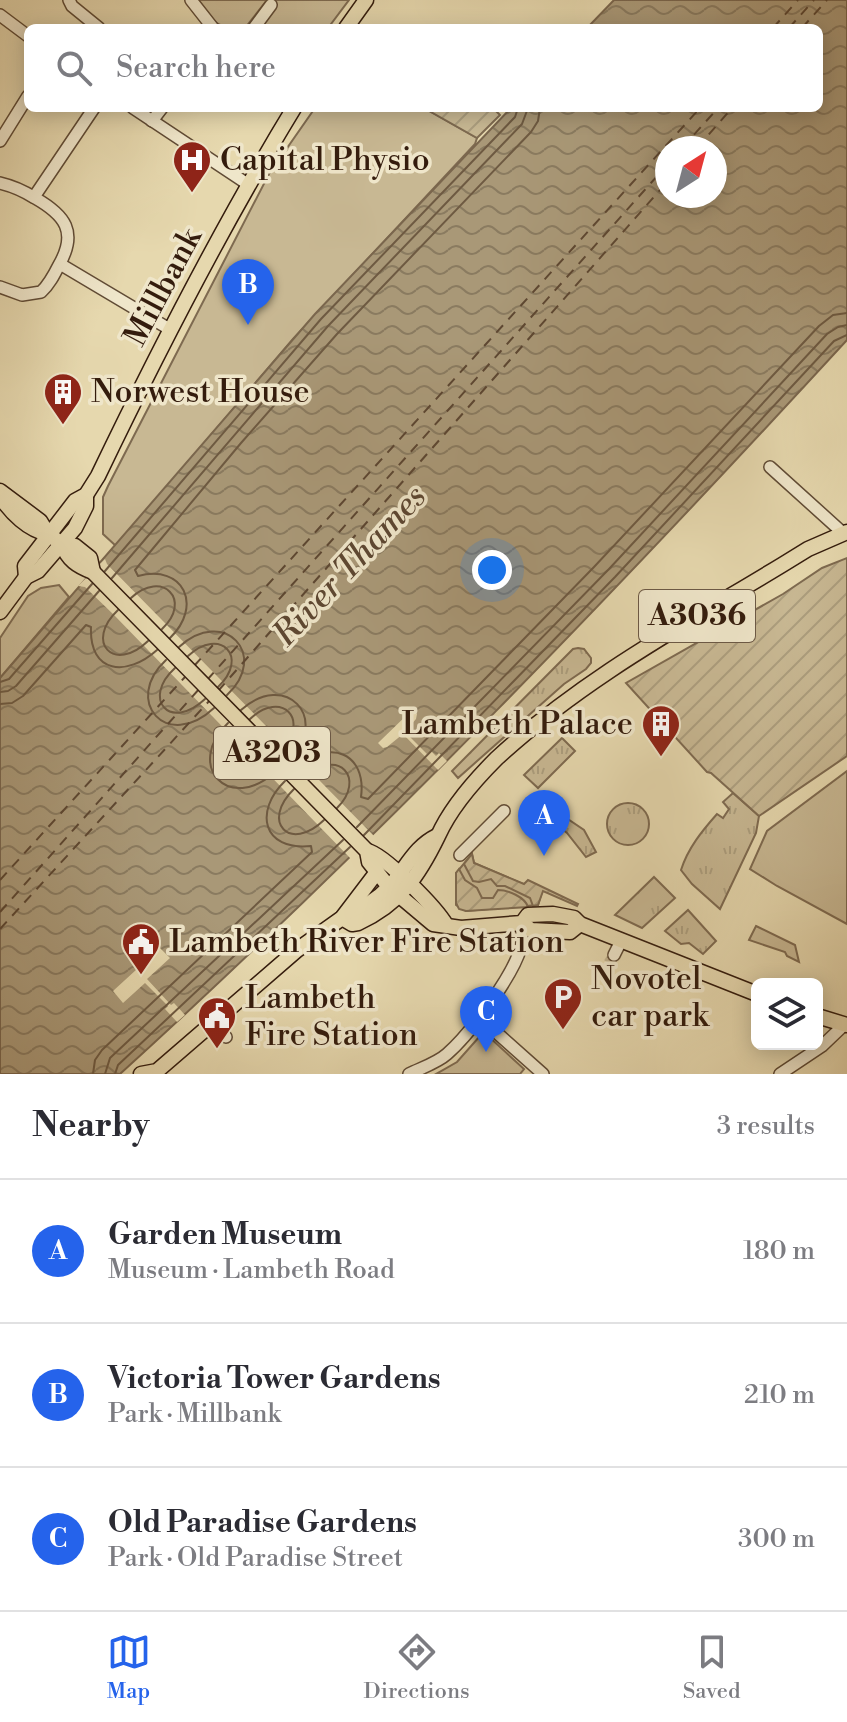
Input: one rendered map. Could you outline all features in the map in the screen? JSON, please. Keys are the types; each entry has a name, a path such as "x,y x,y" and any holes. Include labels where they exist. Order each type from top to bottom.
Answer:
{"main road":[{"path":"349,24 366,0"},
{"name":"Millbank","path":"0,612 26,577 38,571 62,544 84,511 86,495 171,330 292,112"},
{"path":"0,494 40,521 48,534"},
{"name":"Millbank","path":"26,577 25,566 48,534 75,501 86,495"},
{"name":"A3036","path":"344,917 352,924 358,923 399,885 433,850 437,836 479,776 585,686 808,549 845,532"},
{"name":"A3203","path":"48,534 62,544 66,555 76,564 93,572 365,849 369,862 377,872 399,885 433,924 461,928 522,923 528,915 574,918 580,924 751,992"},
{"path":"365,849 374,852 399,885"},
{"name":"A3036","path":"141,1074 157,1072 297,950 344,917 377,872"},
{"path":"823,1018 846,1024"}],"street":[{"path":"191,0 210,24"},
{"path":"69,2 94,24"},
{"path":"257,24 271,5"},
{"path":"0,15 24,33"},
{"path":"0,141 24,102"},
{"path":"34,197 91,112"},
{"path":"139,112 249,185"},
{"path":"152,121 159,112"},
{"path":"0,183 19,188 52,208 65,223 67,245 60,264 45,288 36,294 22,295 0,287"},
{"path":"60,264 171,330"},
{"path":"770,467 845,532"},
{"path":"460,855 504,811"},
{"path":"409,1074 446,1056 479,1017 506,978 518,954 522,923"},
{"path":"614,955 621,941"},
{"path":"479,1017 543,1074"},
{"path":"212,1022 226,1037"},
{"path":"780,1074 822,1046 846,1024"}],"green space":[{"path":"198,0 267,0 248,24 219,24"},
{"path":"270,0 349,0 331,24 260,24"},
{"path":"312,112 431,112 477,138 475,144 293,339 116,546 103,534 103,497 269,174"},
{"path":"431,112 497,112 500,115 477,138"},
{"path":"847,558 847,756 759,816 707,772 626,683 783,594 822,568"},
{"path":"59,585 69,597 0,678 0,638 28,596 41,588"},
{"path":"573,649 584,649 591,658 586,669 564,684 458,778 452,771"},
{"path":"562,738 575,751 538,788 524,775"},
{"path":"847,771 847,924 750,869 767,831"},
{"path":"733,793 759,816 756,833 720,909 681,870 706,827 717,814 723,818 729,809 723,802"},
{"path":"628,803 643,809 649,824 643,839 628,845 613,839 607,824 613,809"},
{"path":"553,809 584,830 596,852 586,857 567,833 546,816"},
{"path":"472,854 474,863 542,892 538,905 466,911 456,905 456,873"},
{"path":"472,854 474,863 524,884 528,880 578,904 543,891 538,905 533,906 530,898 505,886 497,886 491,879 473,881 464,864"},
{"path":"459,869 482,898 493,898 498,890 502,890 520,897 528,907 459,909 456,903 456,873"},
{"path":"654,877 675,898 642,928 615,915"},
{"path":"688,910 716,941 703,954 689,943 681,944 665,931"},
{"path":"756,926 795,945 799,962 785,952 749,940"},
{"path":"487,1035 524,1069 520,1074 436,1074 457,1062 480,1036"}],"water":[{"name":"River Thames","path":"614,0 847,0 847,340 497,710 313,893 120,1074 0,1074 0,678 315,314 507,112 823,112 823,24 591,24"}],"pier":[{"path":"105,559 374,836 351,859 114,615 85,587 78,586"},
{"path":"413,709 416,719 405,732 427,754 431,751 436,756 439,753 447,761 438,770 403,734 387,747 383,748 378,743"},
{"path":"160,948 170,958 147,979 185,1015 177,1022 165,1009 168,1006 145,983 123,1003 113,991"}],"ferry route":[{"path":"777,24 798,0"},
{"path":"793,24 814,0"},
{"path":"806,24 827,0"},
{"path":"194,666 696,112"},
{"path":"693,136 714,112"},
{"path":"708,136 728,112"},
{"path":"207,680 655,178"},
{"path":"218,691 655,196"},
{"path":"0,880 185,677"},
{"path":"0,912 200,688"},
{"path":"0,929 211,699"}],"tunnel":[{"path":"600,977 614,955"}],"place":[{"name":"Capital Physio","path":"192,194"},
{"name":"Victoria Tower Gardens","path":"248,325"},
{"name":"Norwest House","path":"63,426"},
{"name":"Lambeth Palace","path":"661,758"},
{"name":"Garden Museum","path":"544,856"},
{"name":"Lambeth River Fire Station","path":"141,976"},
{"name":"Novotel car park","path":"563,1031"},
{"name":"Lambeth Fire Station","path":"217,1050"},
{"name":"Old Paradise Gardens","path":"486,1052"}]}
